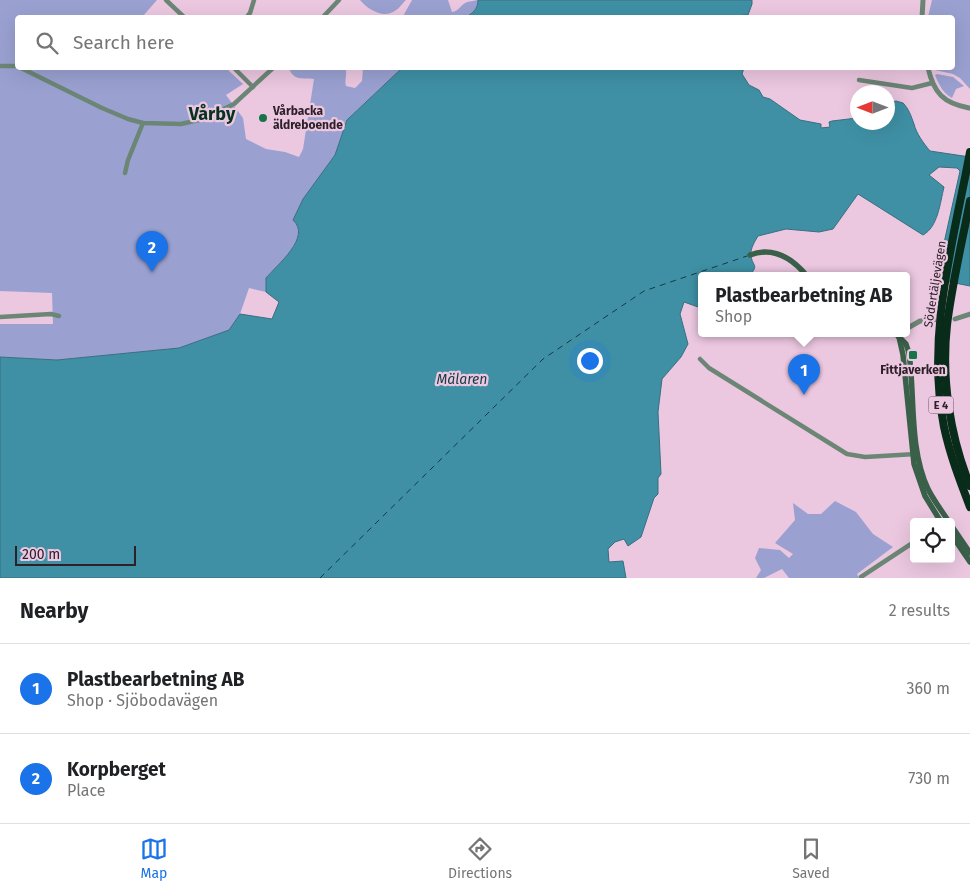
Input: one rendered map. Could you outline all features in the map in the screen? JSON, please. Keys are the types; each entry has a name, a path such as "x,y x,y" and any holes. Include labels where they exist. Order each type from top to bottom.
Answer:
{"highway":[{"name":"Södertäljevägen","path":"970,152 942,300 938,349 941,404 951,453 970,507"},
{"name":"Södertäljevägen","path":"970,201 951,301 946,350 948,395 958,451 970,486"}],"main road":[{"path":"750,255 760,251 781,254 804,272"},
{"path":"901,337 906,344 909,353 915,454 928,489 943,518"},
{"path":"955,531 970,553"},
{"path":"955,540 970,562"}],"street":[{"path":"166,0 181,15"},
{"path":"248,15 254,0"},
{"path":"325,15 340,0"},
{"path":"922,0 922,15"},
{"path":"0,66 15,66"},
{"path":"25,70 128,119 143,123 181,124 203,119 234,104 271,70"},
{"path":"236,70 254,87"},
{"path":"929,70 932,83 944,99 953,104 969,108"},
{"path":"859,80 912,88 932,83"},
{"path":"125,173 128,160 143,123"},
{"path":"0,317 51,314 59,316"},
{"path":"954,319 970,314"},
{"path":"910,327 916,323 934,320"},
{"path":"700,359 709,368 847,454 865,457 915,454"},
{"path":"860,577 910,545"}],"shaded area":[{"path":"0,0 157,0 144,15 15,15 15,70 228,70 243,84 226,95 243,118 246,139 266,149 285,152 299,157 303,149 314,79 296,77 290,70 346,70 346,86 355,88 362,81 363,70 400,70 347,120 335,155 303,199 293,220 298,227 298,234 291,251 266,278 266,292 249,288 240,314 229,330 179,348 57,360 0,357 0,324 53,324 52,293 0,291"},
{"path":"360,0 406,0 395,11 384,14 367,7"},
{"path":"412,0 448,0 452,12 458,10 465,3 478,0 475,10 469,15 404,15"},
{"path":"932,0 970,0 970,89 960,78 953,74 935,70 955,70 955,15 928,15"},
{"path":"935,75 953,77 964,86 956,89 952,98 946,94 938,82"},
{"path":"835,501 856,512 873,534 893,547 857,574 859,578 789,578 782,569 764,578 756,578 761,570 755,558 759,548 780,550 789,558 793,554 775,543 795,520 793,503 808,514 821,514"}],"water":[{"path":"478,0 752,0 748,15 469,15 477,6"},
{"name":"Mälaren","path":"400,70 743,70 742,74 749,85 759,90 763,97 770,99 800,120 821,124 821,128 830,127 829,122 832,121 850,119 850,130 895,130 896,101 903,103 907,108 918,135 930,151 970,157 970,286 940,280 942,252 960,171 957,168 939,167 929,175 944,187 940,207 932,226 923,235 858,194 833,229 819,232 786,229 758,236 751,253 755,267 752,272 698,272 698,307 684,302 680,314 688,344 681,357 662,379 658,412 661,474 658,478 658,494 654,498 641,537 628,546 624,539 615,542 608,549 609,562 623,561 626,578 0,578 0,357 57,360 179,348 229,330 240,314 272,319 279,302 266,292 266,278 296,242 298,227 293,220 303,199 335,155 347,120"}],"ferry route":[{"path":"700,272 747,256"},
{"path":"320,578 543,359 644,291 698,273"}],"place":[{"name":"Vårbacka äldreboende","path":"263,118"},
{"name":"Korpberget","path":"152,272"},
{"name":"Fittjaverken","path":"913,355"},
{"name":"Plastbearbetning AB","path":"804,395"}],"district":[{"name":"Vårby","path":"212,114"}]}
